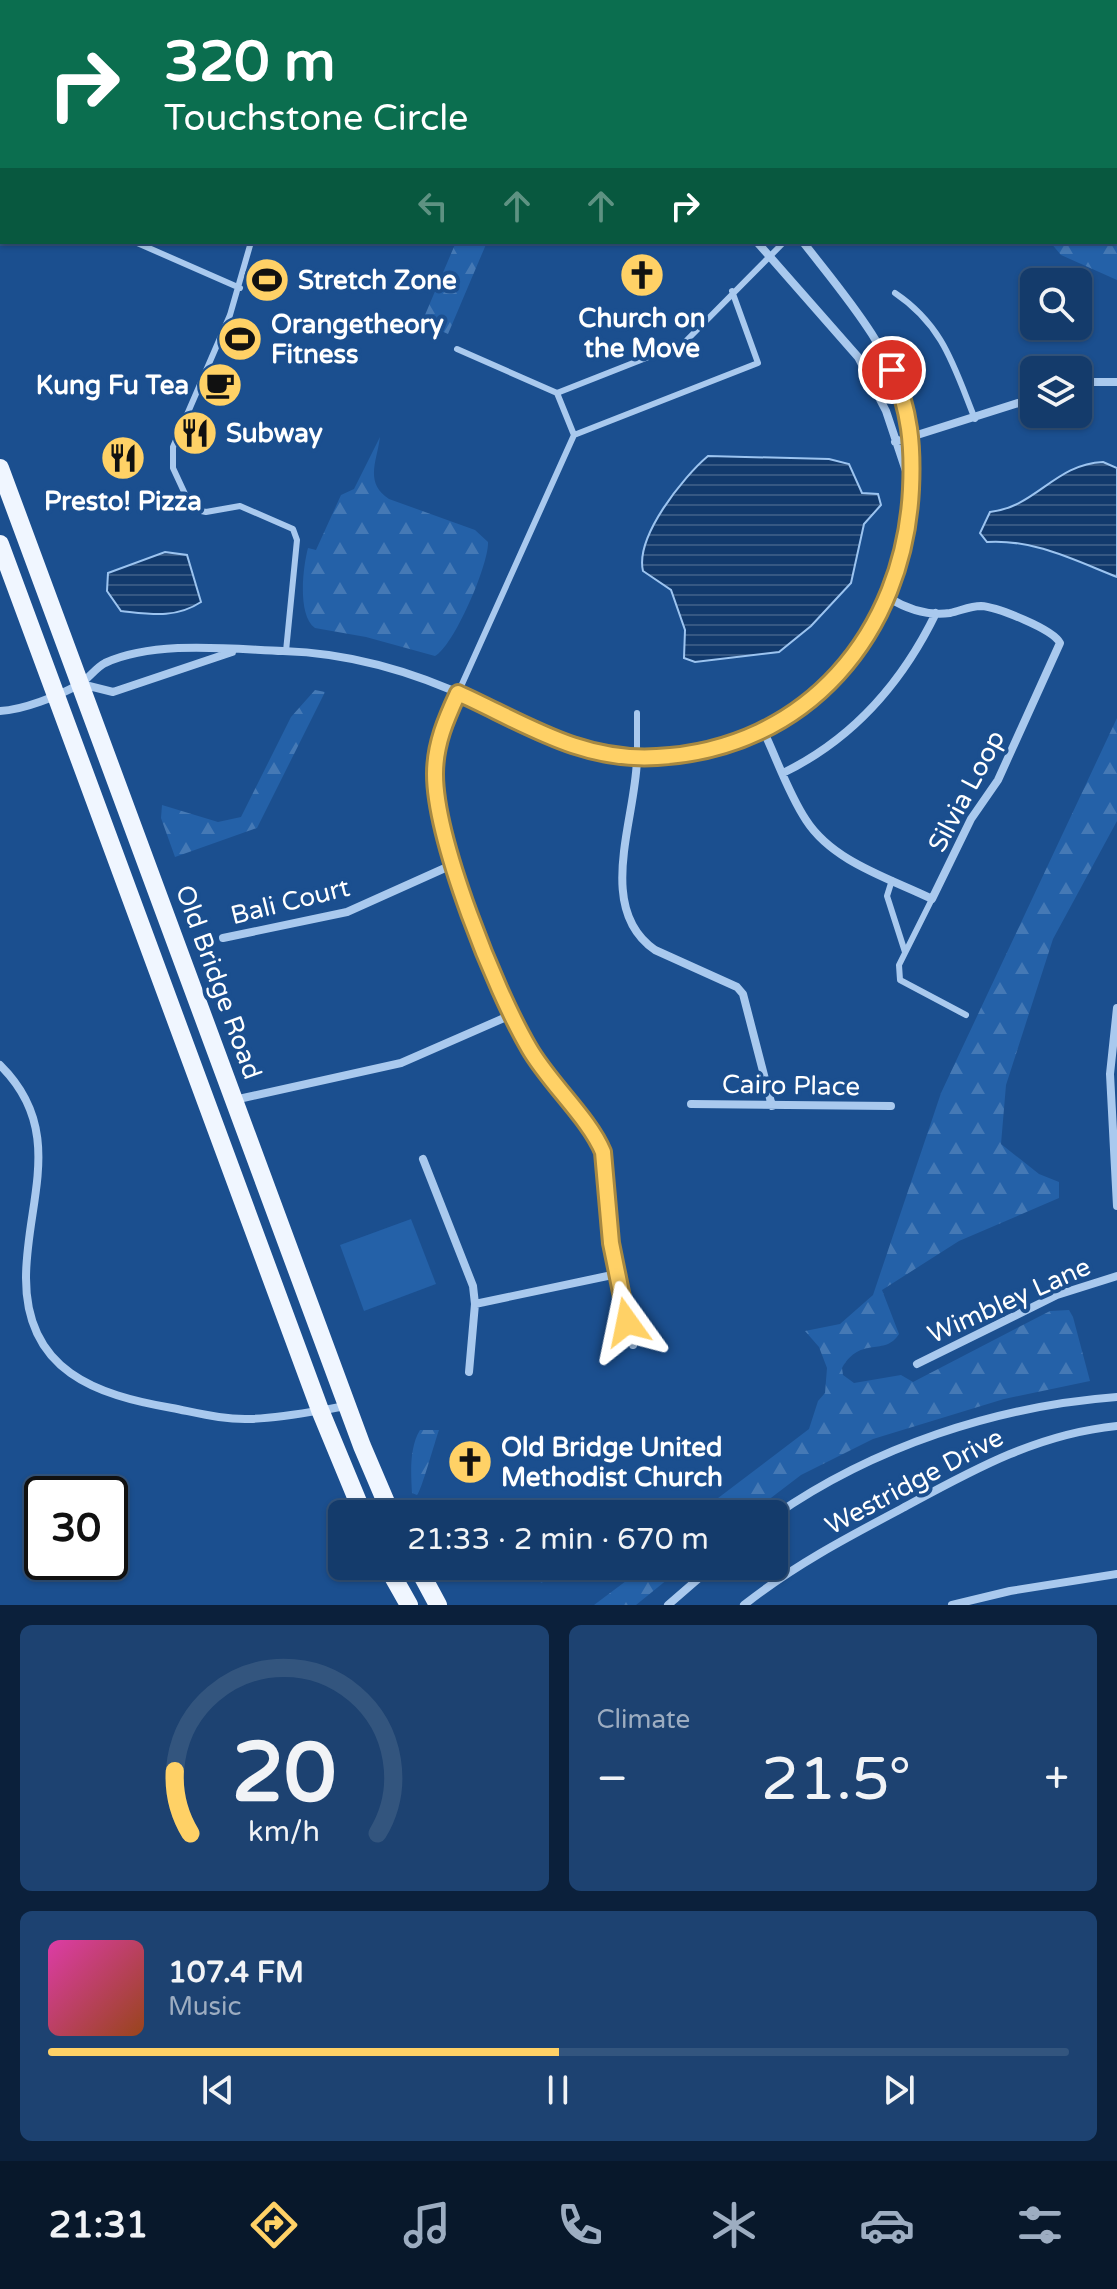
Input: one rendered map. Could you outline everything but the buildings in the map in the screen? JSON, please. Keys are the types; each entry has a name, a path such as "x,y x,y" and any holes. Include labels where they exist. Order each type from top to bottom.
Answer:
{"main road":[{"name":"Old Bridge Road","path":"0,468 385,1500"},
{"name":"Old Bridge Road","path":"0,544 320,1410 357,1500"},
{"path":"395,1580 409,1605"},
{"path":"425,1580 438,1605"}],"street":[{"path":"759,244 858,357 886,411 911,485"},
{"path":"0,711 81,684 101,665 181,648 286,651 356,659 393,668 458,693 557,742 586,751 637,757 701,752 763,730 811,699 842,670 871,632 889,598 906,540 911,485 912,438 900,388 884,353 804,244"},
{"path":"1092,382 1117,382"},
{"path":"895,442 1020,403"},
{"name":"Silvia Loop","path":"889,598 917,611 936,613 976,606 994,608 1054,634 1060,643 998,780 971,819 932,899"},
{"path":"783,773 834,743 873,708 907,666 936,613"},
{"path":"81,684 113,692 236,651"},
{"path":"458,693 442,729 435,771 436,795 454,864 511,1015 550,1080 598,1139 603,1152 617,1274 633,1345"},
{"path":"763,730 806,821 818,837 846,858 932,899"},
{"path":"637,757 637,786 621,859 625,900 633,922 645,943 655,950 737,987 743,994 772,1106"},
{"name":"Bali Court","path":"223,938 347,912 454,864"},
{"path":"1117,1008 1110,1074 1117,1206"},
{"path":"234,1100 401,1063 511,1015"},
{"path":"0,1065 26,1105 38,1147 38,1197 27,1254 26,1282 35,1327 56,1361 70,1375 104,1393 152,1405 247,1419 348,1406"},
{"name":"Cairo Place","path":"691,1104 891,1106"},
{"path":"423,1159 469,1276 475,1304 469,1372"},
{"path":"475,1304 617,1274"},
{"name":"Wimbley Lane","path":"917,1364 1057,1295 1117,1276"},
{"name":"Westridge Drive","path":"788,1507 848,1470 952,1430 1042,1407 1117,1397"},
{"name":"Westridge Drive","path":"744,1605 809,1558 994,1459 1057,1435 1117,1426"},
{"path":"952,1605 1010,1591 1117,1574"},
{"path":"668,1605 697,1580"}],"lane":[{"path":"140,244 240,288"},
{"path":"251,244 240,288 173,447 172,461 192,509 206,512 240,506 293,529 297,540 286,651"},
{"path":"557,393 684,343 782,244"},
{"path":"458,693 574,435 758,363 732,291"},
{"path":"895,293 915,306 938,333 975,419"},
{"path":"457,349 557,393 574,435"},
{"path":"637,713 637,757"},
{"path":"892,880 887,896 905,952"},
{"path":"932,899 905,952 898,973 903,985 966,1015"}],"green space":[{"path":"455,244 486,244 448,334 422,322"},
{"path":"1052,244 1117,244 1117,280 1061,255"},
{"path":"380,437 374,479 381,493 389,499 475,530 488,542 483,568 469,604 451,637 435,656 366,637 315,628 306,613 303,578 308,548 316,550 341,495 354,489"},
{"path":"315,690 325,692 257,828 175,857 161,818 162,805 218,822 241,817 291,717"},
{"path":"1117,718 1117,821 1053,939 1006,1085 1001,1144 1039,1174 1059,1182 1059,1198 959,1241 882,1290 899,1334 887,1344 857,1352 842,1368 843,1375 854,1383 901,1375 913,1382 1050,1311 1069,1310 1090,1381 1004,1399 873,1439 801,1475 768,1500 715,1500 809,1429 818,1401 825,1393 827,1368 819,1347 805,1331 840,1324 873,1295 941,1093"},
{"path":"411,1219 436,1284 364,1311 340,1245"},
{"path":"420,1430 439,1430 417,1495 412,1493 412,1461"},
{"path":"627,1580 667,1580 636,1605 594,1605"}],"shaded area":[{"path":"708,456 829,459 849,464 862,493 878,494 881,505 864,524 851,583 811,626 779,652 695,662 684,658 685,630 671,590 643,571 642,557 653,525 674,493"},
{"path":"1103,462 1117,468 1117,577 1037,547 987,542 980,533 990,512 1020,502 1072,470"},
{"path":"165,552 187,555 201,602 172,613 121,611 107,591 108,573"}],"place":[{"name":"Church on the Move","path":"642,275"},
{"name":"Stretch Zone","path":"267,280"},
{"name":"Orangetheory Fitness","path":"240,339"},
{"name":"Kung Fu Tea","path":"220,385"},
{"name":"Subway","path":"195,433"},
{"name":"Presto! Pizza","path":"123,458"},
{"name":"Old Bridge United Methodist Church","path":"470,1462"}],"route":[{"path":"627,1322 611,1243 603,1152 598,1139 550,1080 511,1015 454,864 436,795 435,771 442,729 458,693 557,742 615,756 657,757 710,750 738,741 781,720 811,699 861,647 877,622 897,577 910,516 913,459 908,414 892,370"}]}
